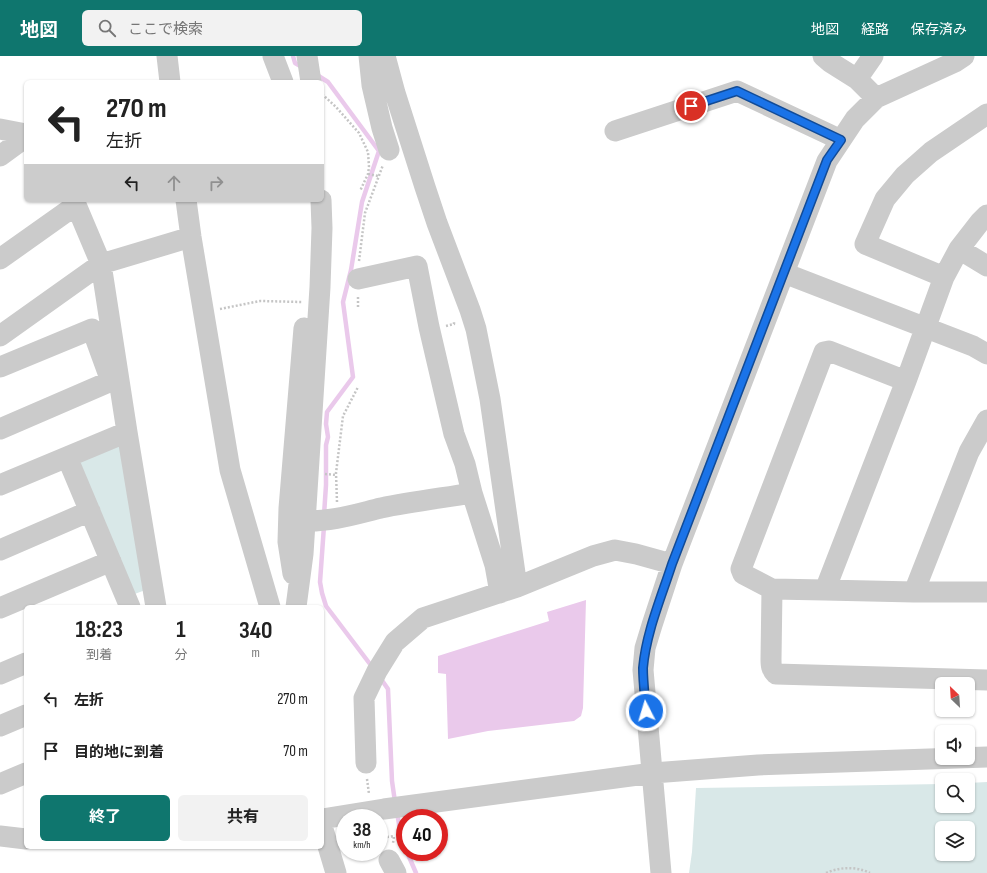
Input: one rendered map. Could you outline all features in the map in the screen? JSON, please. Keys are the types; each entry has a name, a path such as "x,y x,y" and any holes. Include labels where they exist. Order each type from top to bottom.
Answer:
{"street":[{"path":"166,56 170,80"},
{"path":"273,56 282,80"},
{"path":"307,56 311,80"},
{"path":"369,56 372,85 382,128 389,150"},
{"path":"385,56 395,93 427,194 476,329 490,399 508,590"},
{"path":"823,56 857,79 876,98"},
{"path":"857,79 874,56"},
{"path":"661,873 643,670 645,648 672,564 827,160 855,119 876,98 955,62 964,56"},
{"path":"615,131 737,91 841,140"},
{"path":"944,277 865,244 886,199 905,175 931,152 987,114"},
{"path":"0,129 24,134"},
{"path":"0,156 24,138"},
{"path":"0,259 75,202 100,264 115,379 127,432 156,605"},
{"path":"186,202 230,470 269,605"},
{"path":"296,605 288,542 288,508 311,243 310,202"},
{"path":"296,605 303,554 320,287 322,228 321,202"},
{"path":"825,590 906,381 944,277 959,249 987,215"},
{"path":"0,336 100,264 191,237"},
{"path":"959,249 987,266"},
{"path":"358,279 417,266 454,434 465,464 472,493 495,565 508,590"},
{"path":"784,273 973,346 987,354"},
{"path":"0,367 92,329 115,379"},
{"path":"906,381 829,351 824,352 742,569 743,574 772,589 987,592"},
{"path":"0,428 115,379"},
{"path":"914,592 969,452 987,420"},
{"path":"0,485 127,432"},
{"path":"67,457 129,605"},
{"path":"305,521 318,522 383,508 472,493"},
{"path":"0,550 90,511"},
{"path":"366,763 364,698 377,671 395,642 423,618 508,590 593,556 615,550 672,564"},
{"path":"0,608 111,561"},
{"path":"772,589 771,667 776,674 987,680"},
{"path":"0,674 24,664"},
{"path":"0,726 24,716"},
{"path":"386,809 653,773 758,765 987,757"},
{"path":"0,784 24,774"},
{"path":"324,819 336,817"},
{"path":"324,833 336,873"},
{"path":"0,836 24,839"}],"path":[{"path":"324,95 359,133 368,152 368,174 360,191"},
{"path":"358,307 360,249 365,212 389,150"},
{"path":"368,174 378,176"},
{"path":"203,311 260,301 306,302"},
{"path":"337,518 336,473 343,416 358,387"},
{"path":"366,763 371,809"},
{"path":"826,873 844,868 856,869 870,873"}],"shaded area":[{"path":"121,443 148,589 132,595 78,461"},
{"path":"586,600 583,708 581,716 574,721 488,731 448,739 446,674 438,673 438,656 549,621 547,612"},
{"path":"987,782 987,873 689,873 692,852 696,788 935,784 935,813 975,813 975,783"}],"waterway":[{"path":"293,56 295,63 302,67"},
{"path":"317,75 328,82 379,151 362,202 351,270 343,302 353,377 327,412 326,424 328,437 326,445 324,515"},
{"path":"324,526 320,582 326,606 373,668"},
{"path":"381,679 388,689 392,781 395,802"},
{"path":"411,861 416,873"}],"route":[{"path":"646,711 643,670 645,648 672,564 827,160 841,140 737,91 691,106"}]}
